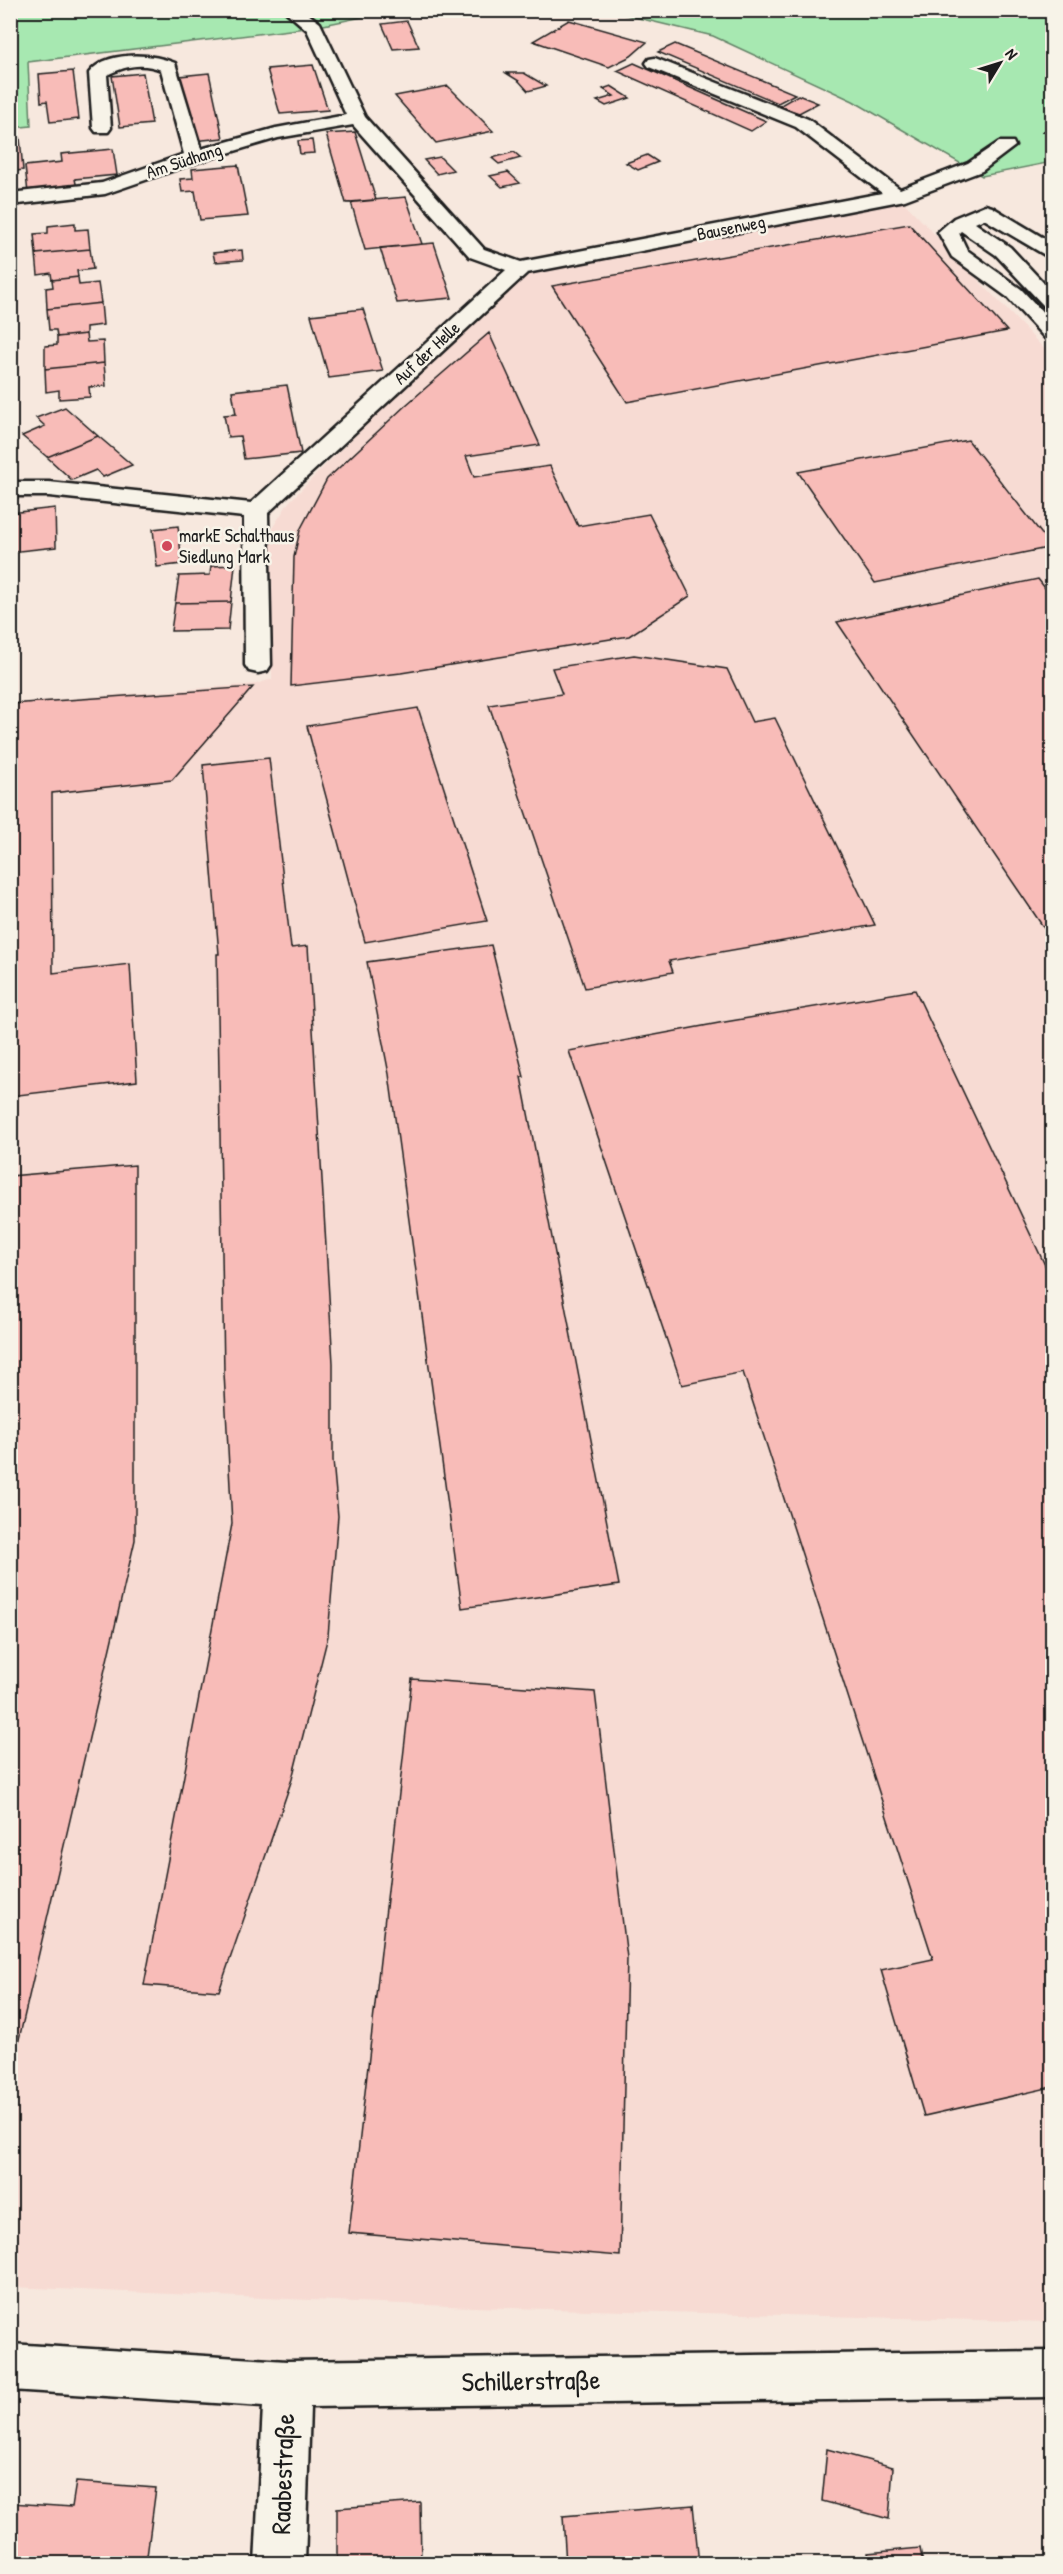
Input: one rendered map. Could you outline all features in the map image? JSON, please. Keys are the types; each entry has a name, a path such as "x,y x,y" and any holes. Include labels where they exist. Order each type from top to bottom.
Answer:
{"street":[{"path":"292,10 314,27 357,118 477,254 520,268"},
{"path":"102,128 98,73 117,63 142,59 159,62 169,67 194,157"},
{"path":"655,63 802,123 898,196"},
{"name":"Am Südhang","path":"10,199 105,188 194,157 276,133 357,118"},
{"name":"Bausenweg","path":"520,268 898,196 975,167 1006,146"},
{"path":"1053,251 985,211 961,222 948,232 958,254 1014,293 1053,334"},
{"path":"961,222 1003,251 1053,303"},
{"name":"Auf der Helle","path":"256,511 520,268"},
{"path":"10,489 49,489 256,511 258,665"},
{"name":"Schillerstraße","path":"10,2367 287,2384 1053,2374"},
{"name":"Raabestraße","path":"280,2564 287,2384"}],"shaded area":[{"path":"898,196 1052,357 1052,2322 472,2307 11,2287 11,703 256,684 272,679 271,530 289,502 520,268"}],"green space":[{"path":"10,11 391,11 314,27 28,62 31,126 11,128"},
{"path":"609,11 1052,11 1052,162 982,176 853,101 713,36"}],"building":[{"path":"569,20 647,42 631,56 609,67 533,41"},
{"path":"407,21 419,47 393,49 382,24"},
{"path":"675,44 795,94 778,103 658,52"},
{"path":"634,63 766,121 751,131 617,71"},
{"path":"313,65 328,110 280,114 267,69"},
{"path":"73,71 79,119 50,122 47,101 41,102 39,74"},
{"path":"143,73 152,124 120,127 112,76"},
{"path":"209,73 223,138 193,141 180,76"},
{"path":"506,73 524,73 546,86 528,91 519,81"},
{"path":"448,86 493,131 436,143 395,96"},
{"path":"611,86 630,98 606,106 597,101 614,96 603,89"},
{"path":"798,95 818,103 799,113 779,106"},
{"path":"355,132 376,200 346,203 326,134"},
{"path":"20,138 23,170 10,172 10,139"},
{"path":"312,140 314,153 300,154 298,141"},
{"path":"113,149 117,175 75,179 77,188 28,193 25,166 62,162 61,154"},
{"path":"514,152 521,158 499,164 492,158"},
{"path":"647,155 658,162 638,170 626,163"},
{"path":"440,157 453,170 437,174 424,160"},
{"path":"238,165 248,216 200,220 195,191 182,192 180,179 193,178 192,169"},
{"path":"508,172 520,183 502,187 490,176"},
{"path":"406,197 422,244 365,250 351,202"},
{"path":"75,223 75,230 88,229 90,249 36,254 34,234 48,233 48,226"},
{"path":"909,224 1007,331 627,402 552,286"},
{"path":"434,243 452,298 397,303 380,248"},
{"path":"90,249 93,269 77,271 78,277 52,280 51,273 38,275 36,254"},
{"path":"242,250 243,260 215,262 213,253"},
{"path":"78,277 79,285 98,283 101,303 47,309 46,288 53,287 52,280"},
{"path":"101,303 103,325 86,327 86,334 57,337 56,330 49,330 47,309"},
{"path":"363,309 383,371 329,378 311,315"},
{"path":"489,333 540,445 466,456 474,477 550,466 578,526 649,514 690,596 629,636 401,673 291,686 294,557 300,530 327,479 406,405"},
{"path":"86,334 87,342 103,341 104,363 45,369 45,346 57,345 57,337"},
{"path":"104,363 106,386 89,387 90,397 59,399 59,390 46,392 45,369"},
{"path":"287,385 301,453 244,459 240,436 228,437 224,415 236,414 232,391"},
{"path":"65,407 98,436 47,457 22,436 45,426 36,418"},
{"path":"98,436 132,465 103,477 96,470 72,480 47,457"},
{"path":"968,440 1052,547 875,583 798,472"},
{"path":"55,508 56,547 10,552 10,513"},
{"name":"markE Schalthaus Siedlung Mark","path":"178,526 182,564 157,567 153,529"},
{"path":"235,565 231,602 175,603 179,576 210,575 211,566"},
{"path":"1038,579 1052,597 1052,940 837,622"},
{"path":"231,602 228,630 171,631 175,603"},
{"path":"634,655 727,669 752,722 775,718 875,925 669,961 673,972 585,988 489,705 562,694 552,668"},
{"path":"253,687 172,780 52,793 53,973 130,964 137,1081 10,1096 10,704"},
{"path":"418,708 487,921 365,942 307,726"},
{"path":"269,758 291,948 308,946 333,1363 333,1460 338,1516 328,1636 292,1779 219,1991 144,1985 232,1524 224,1373 217,954 219,954 203,765"},
{"path":"491,945 524,1077 521,1077 619,1585 462,1608 389,1074 367,962"},
{"path":"915,990 1052,1280 1052,2087 924,2116 881,1970 933,1959 743,1372 682,1385 569,1051"},
{"path":"135,1165 135,1540 10,2078 10,1176"},
{"path":"412,1679 595,1692 627,1958 620,2256 349,2233"},
{"path":"827,2449 893,2467 889,2519 822,2501"},
{"path":"76,2482 156,2488 146,2564 10,2564 11,2503 72,2507"},
{"path":"420,2502 421,2564 337,2564 337,2508"},
{"path":"693,2505 699,2564 566,2564 563,2516"},
{"path":"920,2548 923,2564 870,2564 868,2553"}],"place":[{"name":"markE Schalthaus Siedlung Mark","path":"167,546"}]}
